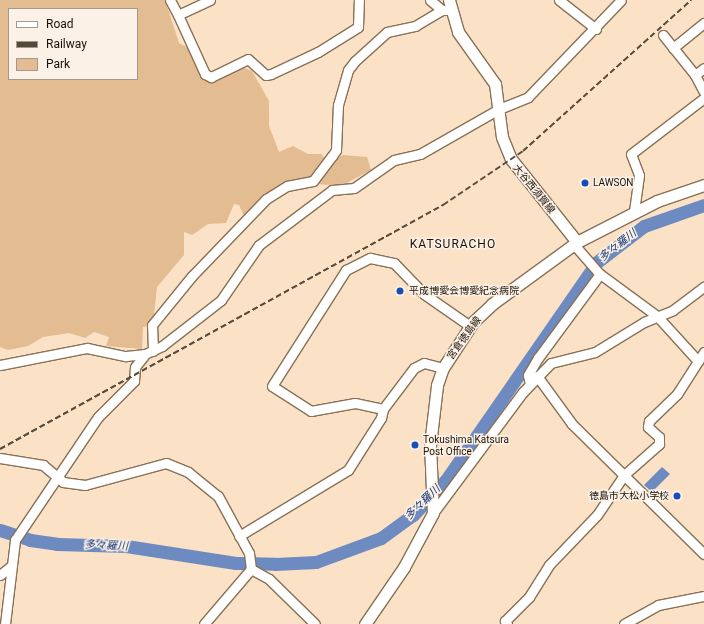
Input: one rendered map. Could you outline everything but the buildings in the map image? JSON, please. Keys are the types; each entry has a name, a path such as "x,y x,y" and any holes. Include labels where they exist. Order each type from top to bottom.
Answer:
{"main road":[{"name":"大谷西須賀線","path":"447,7 458,32 495,84 502,137 511,159 577,242"},
{"name":"宮倉徳島線","path":"365,624 404,567 433,509 434,485 430,445 443,368 470,326 498,299 577,242 634,211 704,185"}],"street":[{"path":"170,0 207,77 248,59 266,75 271,74 318,52 358,27 359,0"},
{"path":"178,15 210,0"},
{"path":"430,0 447,7"},
{"path":"559,0 596,29"},
{"path":"5,624 10,567 15,540 58,479 98,417 134,381 135,367 149,352 221,300 259,244 332,190 354,188 394,160 420,154 499,109 528,97 596,29 621,0"},
{"path":"149,352 152,325 192,276 266,198 287,186 313,181 332,156 337,142 338,105 348,70 355,61 387,32 422,24 447,7"},
{"path":"673,48 704,23"},
{"path":"663,35 695,75 704,92"},
{"path":"695,75 704,68"},
{"path":"634,211 639,175 631,154 704,98"},
{"path":"577,242 589,263 599,273 657,316 698,361"},
{"path":"383,409 354,403 311,411 272,386 346,270 370,258 394,263 424,294 470,326"},
{"path":"530,384 528,376 538,358 599,273"},
{"path":"433,509 523,392 551,363 595,352 657,316 683,304 704,287"},
{"path":"0,365 82,348 126,356 149,352"},
{"path":"507,624 505,621 529,597 549,565 597,515 624,475 660,444 659,438 648,427 649,421 677,394 704,352"},
{"path":"126,356 135,367"},
{"path":"239,536 348,470 382,418 383,409 419,364 443,368"},
{"path":"537,376 572,424 704,554"},
{"path":"0,458 43,465 58,479 85,485 166,463 188,472 218,496 239,536 251,565 269,579 314,624"},
{"path":"204,624 251,565"},
{"path":"0,575 10,567"},
{"path":"624,624 658,605 704,596"}],"green space":[{"path":"0,0 165,0 179,43 191,49 203,75 242,67 252,71 269,101 269,126 279,152 293,146 308,154 321,154 329,163 343,155 367,157 371,170 341,186 305,183 262,196 244,216 239,205 234,204 226,223 208,224 192,235 184,232 184,255 157,287 154,315 149,326 143,327 142,349 106,346 109,337 94,332 85,338 69,333 43,337 28,346 8,350 0,347"}],"water":[{"path":"662,467 670,474 652,492 644,485"}],"waterway":[{"name":"多々羅川","path":"0,530 30,540 57,544 126,546 236,563 275,564 316,562 381,538 413,515 446,480 597,262 644,226 704,205"}],"railway":[{"path":"0,449 443,205 523,151 691,0"}],"place":[{"name":"LAWSON","path":"585,183"},
{"name":"平成博愛会博愛紀念病院","path":"400,291"},
{"name":"Tokushima Katsura Post Office","path":"415,445"},
{"name":"徳島市大松小学校","path":"677,496"}],"district":[{"name":"KATSURACHO","path":"453,245"}]}
